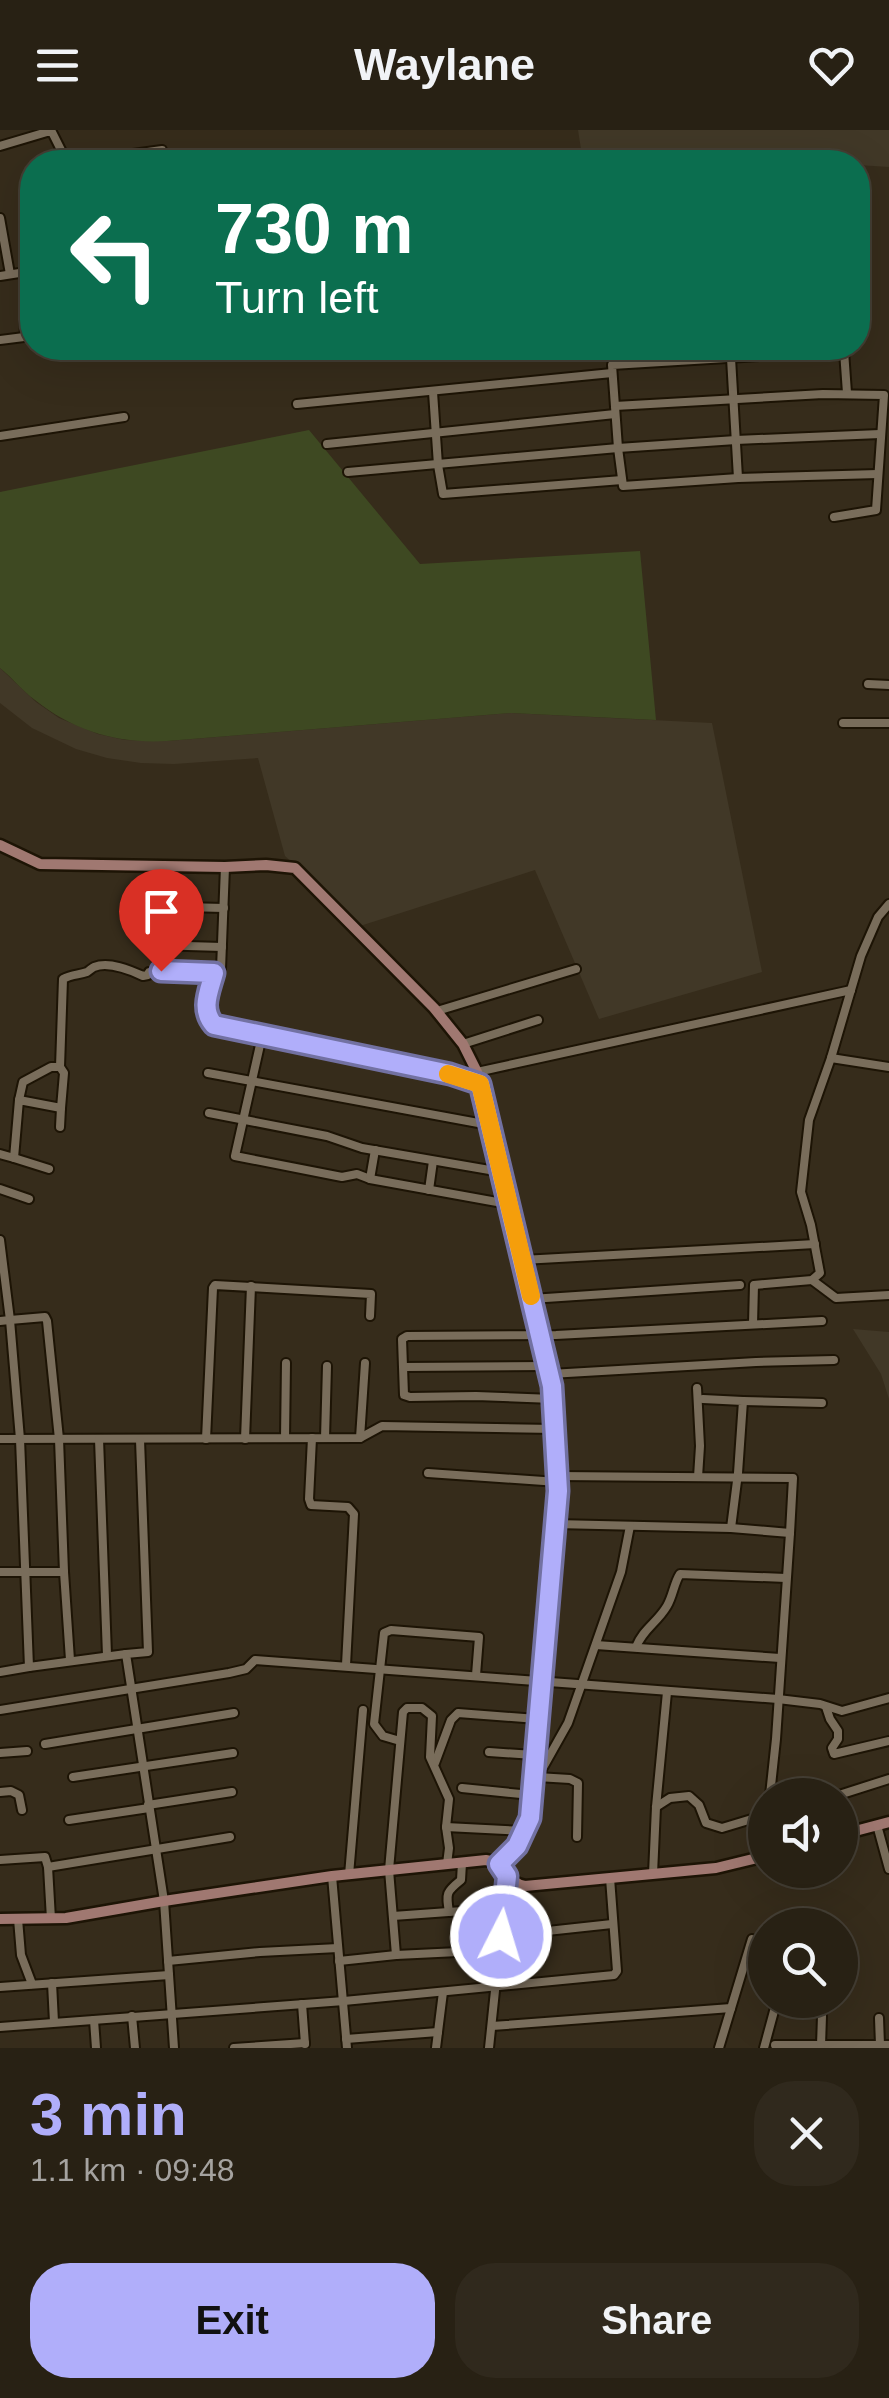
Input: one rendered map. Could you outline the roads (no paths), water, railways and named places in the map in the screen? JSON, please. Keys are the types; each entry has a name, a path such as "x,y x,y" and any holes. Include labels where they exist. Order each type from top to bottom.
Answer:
{"street":[{"path":"0,146 52,132 61,150"},
{"path":"0,218 5,275"},
{"path":"701,360 612,366 623,486 878,474"},
{"path":"731,360 738,478"},
{"path":"845,360 847,393"},
{"path":"297,404 612,374"},
{"path":"432,392 443,494 622,480"},
{"path":"326,444 734,398 884,394 880,434 884,458 878,474 876,510 834,517"},
{"path":"0,436 124,417"},
{"path":"348,472 618,448 880,434"},
{"path":"868,684 889,685"},
{"path":"844,723 889,724"},
{"path":"0,845 40,864 295,868 437,1011 463,1044 478,1078 549,1370 555,1430 555,1524 530,1818 517,1846 499,1864"},
{"path":"60,1127 64,979 101,965 126,968 143,976 149,972 214,973 221,969 225,867"},
{"path":"184,907 224,908"},
{"path":"753,1324 754,1285 812,1280 820,1273 801,1192 808,1120 861,956 878,917 887,909"},
{"path":"153,945 222,947"},
{"path":"437,1011 576,969"},
{"path":"214,973 205,1007 214,1025 478,1078 851,990"},
{"path":"463,1044 538,1020"},
{"path":"262,1036 235,1156 342,1177 357,1174 508,1204"},
{"path":"831,1058 889,1067"},
{"path":"14,1158 23,1082 51,1067 60,1068"},
{"path":"208,1073 489,1125"},
{"path":"20,1100 61,1108"},
{"path":"209,1113 327,1136 375,1150 500,1172"},
{"path":"370,1179 375,1150"},
{"path":"0,1154 49,1169"},
{"path":"428,1190 433,1161"},
{"path":"0,1189 29,1199"},
{"path":"0,1240 5,1320 20,1439 29,1667"},
{"path":"522,1260 815,1244"},
{"path":"812,1280 836,1298 889,1295"},
{"path":"206,1439 213,1288 220,1284 371,1294 370,1316"},
{"path":"532,1299 740,1285"},
{"path":"246,1439 252,1286"},
{"path":"5,1320 41,1316 47,1321 59,1439 70,1660"},
{"path":"553,1398 404,1396 402,1339 822,1321"},
{"path":"404,1367 549,1370 834,1360"},
{"path":"284,1438 286,1363"},
{"path":"360,1438 365,1363"},
{"path":"325,1438 327,1366"},
{"path":"697,1388 698,1477"},
{"path":"703,1399 822,1403"},
{"path":"730,1528 743,1401"},
{"path":"0,1438 360,1438 382,1426 555,1430"},
{"path":"312,1438 311,1506 348,1507 354,1514 346,1665"},
{"path":"99,1439 107,1655"},
{"path":"0,1672 148,1652 140,1440"},
{"path":"428,1473 557,1479 793,1478 771,1778"},
{"path":"555,1524 790,1533"},
{"path":"533,1787 568,1723 621,1572 630,1526"},
{"path":"0,1572 64,1572"},
{"path":"636,1647 643,1631 652,1626 668,1605 678,1575 786,1578"},
{"path":"400,1741 383,1736 375,1727 378,1668 382,1636 387,1630 480,1637 476,1675"},
{"path":"596,1644 780,1658"},
{"path":"126,1654 164,1901 174,2048"},
{"path":"0,1710 240,1671 253,1660 778,1699 842,1712 889,1698"},
{"path":"653,1874 667,1692"},
{"path":"826,1706 838,1731 834,1754 889,1741"},
{"path":"396,1955 388,1870 404,1709 422,1708 430,1712 433,1722 430,1749 449,1799 447,1864"},
{"path":"349,1874 363,1710"},
{"path":"45,1744 234,1712"},
{"path":"434,1767 458,1713 537,1719"},
{"path":"0,1753 27,1751"},
{"path":"489,1752 534,1756"},
{"path":"73,1777 232,1753"},
{"path":"462,1788 533,1787 570,1779 578,1783 577,1837"},
{"path":"858,1789 889,1779"},
{"path":"0,1792 19,1795 22,1810"},
{"path":"69,1820 232,1792"},
{"path":"656,1808 670,1798 689,1796 699,1805 706,1823 714,1827 748,1821"},
{"path":"858,1830 883,1823 889,1868"},
{"path":"446,1826 525,1831"},
{"path":"48,1867 230,1837"},
{"path":"0,1860 45,1858 52,1920"},
{"path":"0,1919 52,1920 332,1876 486,1860 499,1864 507,1876 525,1886 716,1868 748,1860"},
{"path":"449,1912 447,1893 460,1880 462,1863"},
{"path":"332,1876 347,2044 438,2032"},
{"path":"489,2048 507,1876"},
{"path":"0,2028 344,2001 614,1974 617,1971 610,1878"},
{"path":"393,1916 504,1908"},
{"path":"18,1919 22,1955 32,1984"},
{"path":"501,1936 612,1924"},
{"path":"168,1960 338,1948"},
{"path":"339,1962 500,1950"},
{"path":"719,2048 748,1952"},
{"path":"0,1987 169,1974"},
{"path":"52,1982 54,2022"},
{"path":"436,2048 443,1992"},
{"path":"234,2048 305,2045 302,2004"},
{"path":"492,2026 731,2008"},
{"path":"132,2016 134,2048"},
{"path":"764,2048 772,2018"},
{"path":"822,2018 822,2045"},
{"path":"775,2045 885,2045 879,2018"},
{"path":"94,2020 96,2048"},
{"path":"388,2036 388,2048"}]}
